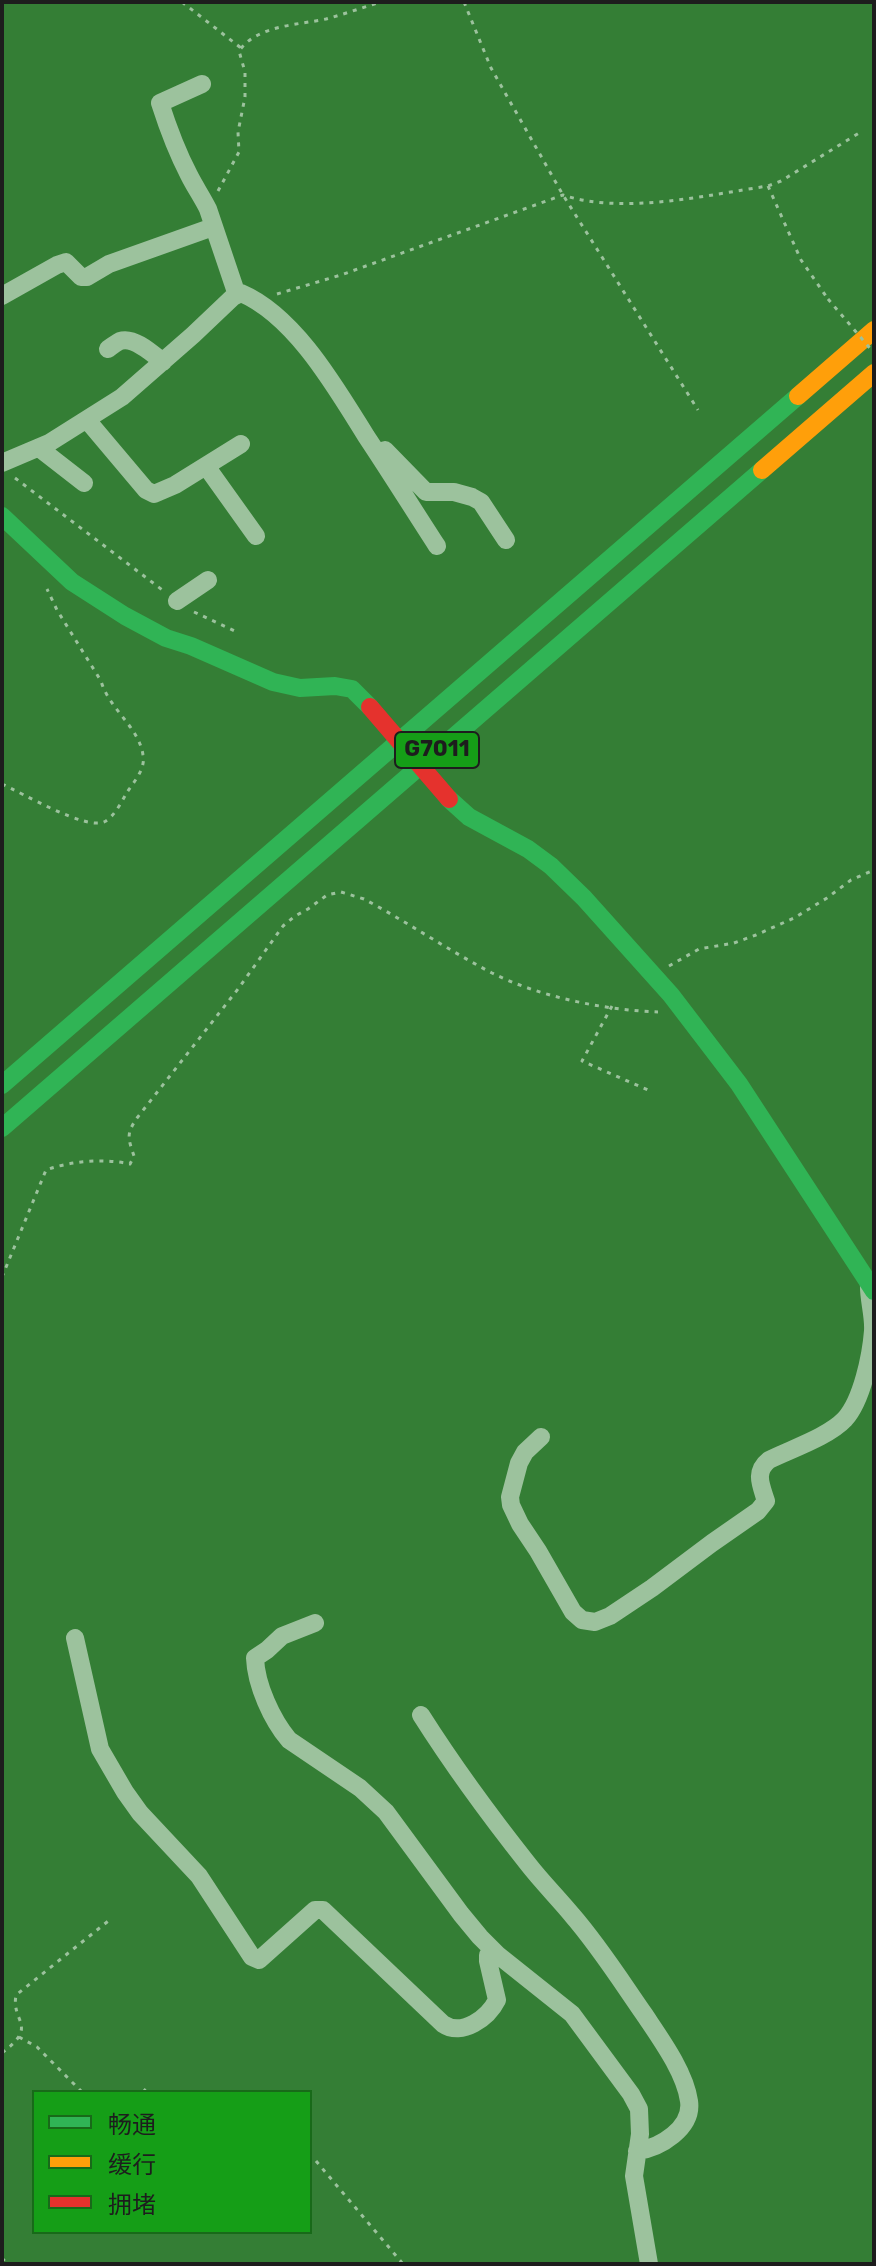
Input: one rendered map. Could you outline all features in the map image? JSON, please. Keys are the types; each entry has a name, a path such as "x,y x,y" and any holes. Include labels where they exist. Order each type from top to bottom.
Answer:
{"main road":[{"name":"G7011","path":"2,1085 874,330"},
{"name":"G7011","path":"2,1128 874,373"},
{"path":"2,516 72,582 166,638 273,682 300,688 335,686 352,689 449,799 469,817 503,834 551,866 651,972 745,1093 871,1286"}],"street":[{"path":"202,84 160,103 180,156 246,297 289,329 320,363 437,546"},
{"path":"2,296 66,262 81,277 87,277 109,264 213,227"},
{"path":"7,470 122,397 246,297"},
{"path":"108,349 122,340 128,340 163,362"},
{"path":"87,420 146,490 154,494 175,485 241,444"},
{"path":"367,437 390,454 426,492 463,493 481,502 506,540"},
{"path":"39,448 84,483"},
{"path":"206,466 256,536"},
{"path":"177,601 208,580"},
{"path":"541,1437 525,1452 519,1463 510,1497 511,1505 573,1612 582,1620 595,1622 610,1616 652,1588 758,1511 766,1501 759,1474 762,1466 828,1431 845,1418 866,1374 873,1330 868,1299 871,1286"},
{"path":"315,1623 282,1636 255,1658 255,1669 283,1733 296,1746 360,1788 386,1812 461,1914 492,1950 566,2008 587,2032 637,2104 640,2122 634,2176 649,2264"},
{"path":"75,1638 100,1749 140,1813 199,1876 252,1957 259,1960 310,1914 323,1910 443,2024 455,2029 473,2024 497,2000 488,1961 492,1950"},
{"path":"421,1715 485,1810 571,1913 621,1980 680,2075 689,2100 686,2121 663,2142 648,2150 637,2151"}],"path":[{"path":"182,2 241,48"},
{"path":"206,206 230,172 239,152 238,132 245,97 245,72 239,51 246,41 268,30 343,14 380,2"},
{"path":"464,2 491,68 563,195 698,410"},
{"path":"246,297 313,285 563,195 578,200 660,203 768,186 859,133"},
{"path":"768,186 801,260 828,299 874,353"},
{"path":"7,470 177,601 237,632"},
{"path":"2,784 80,821 97,824 107,821 117,809 142,767 144,757 135,735 105,694 101,681 65,624 45,584"},
{"path":"651,972 699,949 734,943 794,918 851,880 874,870"},
{"path":"2,1277 46,1170 56,1166 112,1160 130,1164 134,1156 128,1135 137,1118 283,926 327,895 341,892 364,899 506,979 574,1001 635,1011 685,1013"},
{"path":"612,1006 582,1061 648,1090"},
{"path":"2,2053 19,2037 22,2018 16,2006 16,1995 112,1918"},
{"path":"19,2037 37,2047 80,2090"},
{"path":"145,2090 148,2087"},
{"path":"316,2161 403,2264"},
{"path":"2,2258 7,2264"}],"traffic: fast":[{"path":"2,1085 798,396"},
{"path":"2,1128 762,470"},
{"path":"2,516 72,582 166,638 273,682 300,688 335,686 352,689 370,707"},
{"path":"449,799 469,817 528,849 551,866 671,995 739,1084 874,1291"}],"traffic: slow":[{"path":"798,396 874,330"},
{"path":"762,470 874,373"}],"traffic: jam":[{"path":"370,707 449,799"}]}
